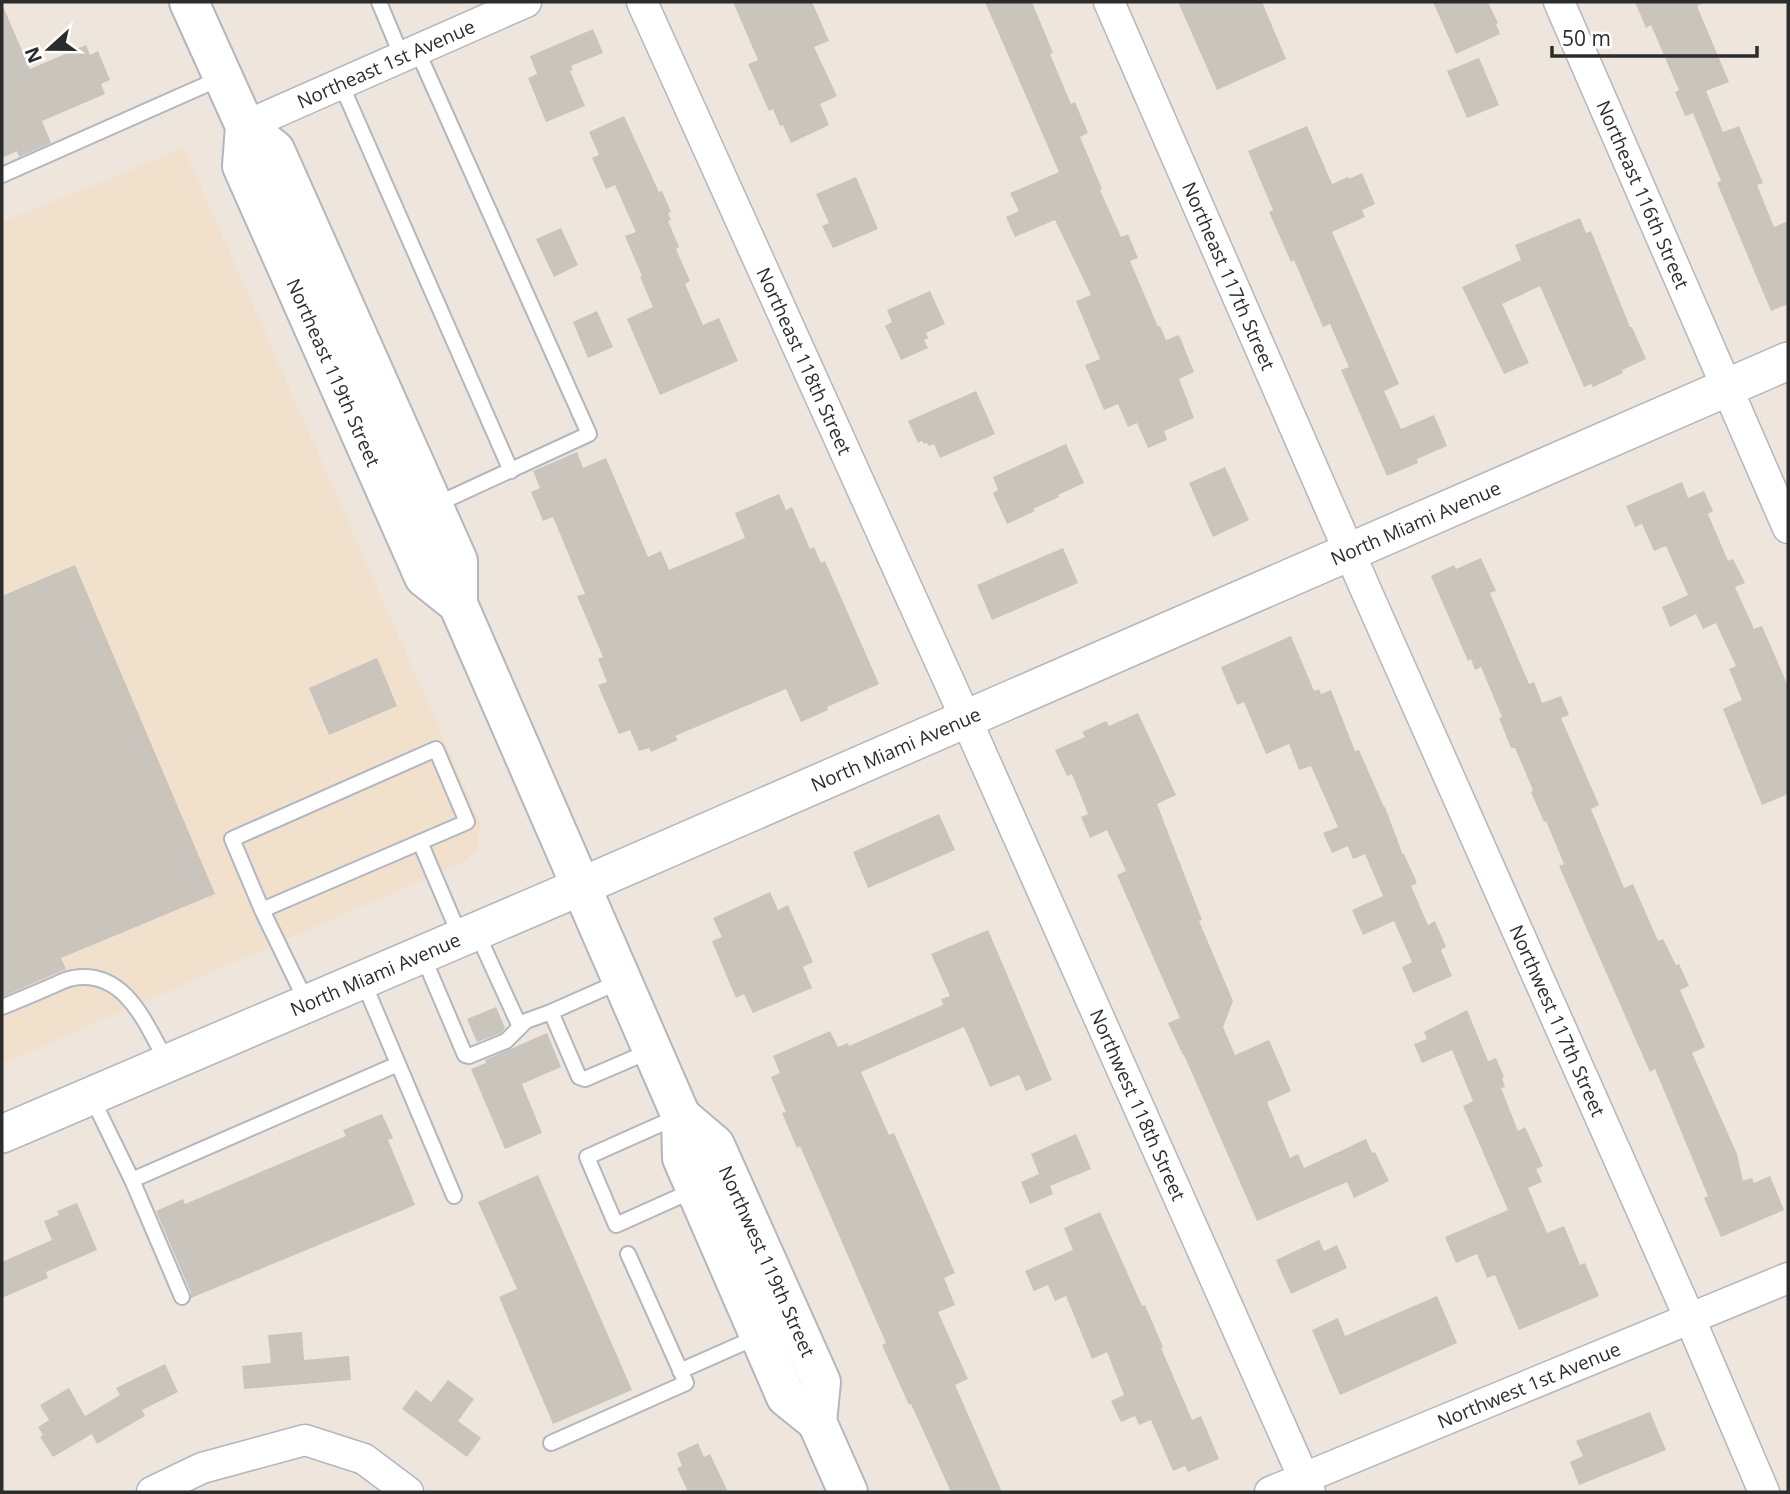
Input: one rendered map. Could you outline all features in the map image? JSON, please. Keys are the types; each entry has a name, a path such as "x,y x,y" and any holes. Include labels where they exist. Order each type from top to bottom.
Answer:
{"main road":[{"name":"Northeast 119th Street","path":"189,2 244,127 242,166 424,577 458,604"},
{"name":"Northeast 119th Street","path":"244,127 275,150 458,561 458,604 582,886"},
{"name":"Northwest 119th Street","path":"582,886 681,1116 682,1158 695,1190 786,1397 817,1422 848,1492"},
{"name":"Northwest 119th Street","path":"681,1116 715,1145 821,1382 817,1422"}],"street":[{"name":"Northeast 1st Avenue","path":"244,127 526,2"},
{"name":"Northeast 118th Street","path":"642,2 966,719"},
{"name":"Northeast 117th Street","path":"1109,2 1348,551"},
{"name":"Northeast 116th Street","path":"1559,2 1788,528"},
{"name":"North Miami Avenue","path":"2,1133 582,886 1788,361"},
{"name":"Northwest 117th Street","path":"1348,551 1690,1319 1764,1492"},
{"name":"Northwest 118th Street","path":"966,719 1307,1485"},
{"name":"Northwest 1st Avenue","path":"1270,1492 1307,1485 1788,1278"},
{"path":"152,1492 202,1468 305,1440 364,1459 408,1492"}],"lane":[{"path":"379,2 409,54 589,434 433,506"},
{"path":"2,175 223,77"},
{"path":"341,84 511,471"},
{"path":"262,910 467,822 436,749 232,839 262,910 307,1003"},
{"path":"420,842 520,1027"},
{"path":"422,954 465,1055 469,1056 506,1041 526,1021 622,981"},
{"path":"2,1007 72,978 94,978 108,982 123,992 139,1012 167,1062"},
{"path":"362,979 454,1196"},
{"path":"551,1012 579,1077 585,1079 653,1050"},
{"path":"132,1180 398,1064"},
{"path":"91,1096 132,1180 182,1297"},
{"path":"681,1116 587,1157 616,1225 695,1190"},
{"path":"551,1443 686,1383 628,1254"},
{"path":"680,1371 760,1336"}],"shaded area":[{"path":"184,148 481,823 477,850 464,862 2,1064 2,222"}],"building":[{"path":"733,2 812,2 829,41 814,47 837,96 820,104 829,125 791,143 773,109 769,111 748,64 758,60"},
{"path":"985,2 1032,2 1071,104 1075,102 1088,133 1080,137 1102,189 1100,190 1121,237 1128,234 1138,258 1130,261 1158,327 1160,326 1166,340 1179,335 1194,372 1179,379 1194,418 1164,431 1167,440 1148,448 1137,423 1128,427 1118,404 1104,410 1085,365 1100,359 1076,301 1091,295 1055,220 1015,237 1006,217 1019,211 1010,193 1059,172"},
{"path":"1178,2 1262,2 1286,59 1217,90"},
{"path":"1433,2 1488,2 1500,34 1456,54"},
{"path":"1635,2 1706,2 1697,6 1729,82 1706,91 1723,132 1739,126 1763,183 1757,185 1774,227 1788,221 1788,304 1771,311 1717,183 1721,181 1693,113 1685,116 1675,92 1679,90 1651,25 1646,28"},
{"path":"2,4 30,69 86,45 90,55 98,51 110,80 101,84 105,94 42,121 51,143 19,157 17,151 2,158"},
{"path":"593,29 603,53 571,66 573,70 570,71 585,106 546,122 528,78 537,74 530,56"},
{"path":"1479,58 1499,105 1467,118 1447,71"},
{"path":"624,116 671,212 668,213 671,220 668,221 679,247 676,249 690,281 685,284 703,325 719,318 738,361 660,395 627,319 653,307 625,236 636,232 615,185 606,189 592,158 599,155 589,132"},
{"path":"1307,126 1332,184 1362,173 1375,204 1362,210 1365,217 1332,232 1399,384 1384,391 1401,429 1434,415 1447,446 1417,459 1418,463 1387,476 1341,370 1349,367 1330,324 1323,327 1294,260 1291,262 1269,212 1273,210 1248,151"},
{"path":"856,177 878,229 833,248 822,226 829,223 816,194"},
{"path":"1580,218 1586,233 1591,231 1646,359 1593,387 1591,384 1584,387 1540,286 1502,304 1529,363 1504,374 1462,287 1521,260 1515,245"},
{"path":"561,228 578,265 554,277 536,239"},
{"path":"930,291 945,324 926,333 928,338 924,340 928,348 901,360 885,326 892,322 887,310"},
{"path":"597,311 613,347 588,358 573,322"},
{"path":"976,391 995,434 940,458 934,444 929,446 922,441 918,443 908,421"},
{"path":"1066,444 1084,483 1007,524 993,493 998,490 993,477"},
{"path":"577,452 583,468 606,458 648,557 661,551 669,570 745,538 735,513 779,494 786,510 792,507 810,549 814,547 821,563 825,561 879,684 801,722 786,689 675,736 678,740 651,752 649,748 639,751 630,730 619,734 598,685 607,682 598,659 603,657 577,596 585,594 553,517 543,521 531,492 540,488 533,471"},
{"path":"1225,467 1249,520 1213,537 1189,483"},
{"path":"1682,482 1688,498 1704,491 1713,511 1708,514 1728,561 1733,559 1745,583 1735,587 1754,629 1762,626 1788,686 1788,794 1762,805 1723,709 1742,700 1729,669 1736,666 1716,623 1703,629 1696,614 1670,627 1662,607 1688,595 1666,546 1654,551 1642,524 1635,527 1626,506"},
{"path":"1063,548 1078,583 992,620 977,585"},
{"path":"1481,558 1496,591 1490,593 1529,684 1534,682 1542,703 1561,696 1569,715 1561,718 1599,805 1591,809 1624,888 1633,884 1658,941 1663,939 1689,986 1680,990 1705,1047 1692,1053 1737,1154 1743,1181 1752,1178 1754,1183 1770,1176 1784,1210 1721,1237 1704,1198 1708,1196 1655,1069 1650,1072 1559,866 1564,864 1531,792 1533,790 1515,748 1511,748 1499,718 1502,717 1481,667 1475,670 1471,659 1468,661 1431,576 1454,565 1456,569"},
{"path":"75,565 215,894 61,958 66,969 2,997 2,596"},
{"path":"1291,636 1314,691 1319,689 1321,694 1331,690 1355,751 1359,750 1417,883 1411,886 1428,925 1435,921 1446,947 1441,950 1452,976 1413,993 1402,967 1412,962 1394,921 1363,935 1352,910 1383,896 1365,854 1353,859 1348,846 1332,853 1323,833 1338,827 1311,766 1299,770 1289,744 1266,754 1244,702 1237,705 1221,667"},
{"path":"377,658 397,706 329,735 309,688"},
{"path":"1138,713 1176,795 1157,804 1202,920 1199,921 1233,1001 1223,1027 1235,1055 1269,1040 1291,1091 1267,1102 1290,1158 1298,1154 1304,1168 1366,1139 1389,1181 1354,1198 1347,1182 1257,1221 1168,1023 1180,1018 1117,875 1126,871 1107,830 1090,838 1081,817 1088,814 1072,774 1067,776 1055,750 1085,737 1082,732 1106,721 1109,726"},
{"path":"939,814 955,850 868,888 853,852"},
{"path":"770,892 778,910 788,905 813,962 803,967 812,988 753,1013 744,994 736,998 727,977 712,941 722,937 713,918"},
{"path":"988,930 1052,1080 1026,1091 1019,1075 990,1087 964,1027 861,1072 889,1135 894,1133 955,1273 944,1278 955,1305 938,1312 968,1379 955,1385 1002,1492 951,1492 882,1345 886,1343 800,1146 797,1148 771,1077 780,1073 773,1056 830,1031 838,1047 848,1043 849,1046 943,1005 941,999 950,996 931,954"},
{"path":"496,1007 505,1028 501,1033 477,1042 467,1019"},
{"path":"1467,1010 1488,1061 1496,1058 1504,1077 1505,1087 1501,1088 1518,1131 1525,1127 1543,1166 1536,1169 1542,1182 1528,1188 1547,1233 1564,1226 1580,1265 1585,1263 1599,1296 1519,1330 1495,1275 1487,1278 1477,1254 1456,1263 1445,1237 1508,1210 1463,1106 1473,1101 1452,1050 1422,1063 1414,1044 1427,1039 1424,1032"},
{"path":"547,1033 561,1067 522,1084 542,1133 505,1149 471,1069 486,1063 485,1060"},
{"path":"382,1114 393,1138 388,1140 415,1205 191,1298 156,1211 183,1199 185,1204 346,1136 343,1130"},
{"path":"1076,1134 1091,1169 1050,1186 1053,1194 1030,1204 1021,1182 1039,1174 1031,1154"},
{"path":"538,1175 632,1390 553,1424 499,1297 517,1289 478,1202"},
{"path":"77,1203 97,1250 46,1272 48,1278 2,1298 2,1262 52,1240 44,1221 59,1215 57,1211"},
{"path":"1100,1212 1142,1306 1145,1305 1192,1420 1201,1416 1219,1459 1188,1472 1185,1466 1173,1471 1151,1420 1139,1425 1135,1416 1121,1422 1111,1401 1124,1395 1107,1352 1092,1359 1066,1296 1055,1301 1048,1285 1034,1291 1025,1271 1073,1250 1064,1228"},
{"path":"1319,1240 1324,1251 1337,1245 1347,1268 1291,1294 1276,1260"},
{"path":"1437,1296 1457,1343 1340,1395 1312,1330 1338,1318 1345,1336"},
{"path":"302,1332 304,1360 349,1356 351,1380 244,1389 242,1366 271,1363 268,1335"},
{"path":"165,1364 178,1392 142,1410 145,1416 97,1444 92,1434 53,1457 40,1437 43,1435 38,1427 49,1420 40,1405 69,1388 85,1416 120,1395 116,1388"},
{"path":"448,1380 474,1399 458,1421 481,1438 467,1457 402,1409 416,1390 431,1402"},
{"path":"1650,1412 1666,1450 1579,1485 1570,1462 1583,1456 1576,1441"},
{"path":"698,1443 704,1457 710,1454 728,1492 688,1492 677,1468 682,1466 677,1453"}]}
